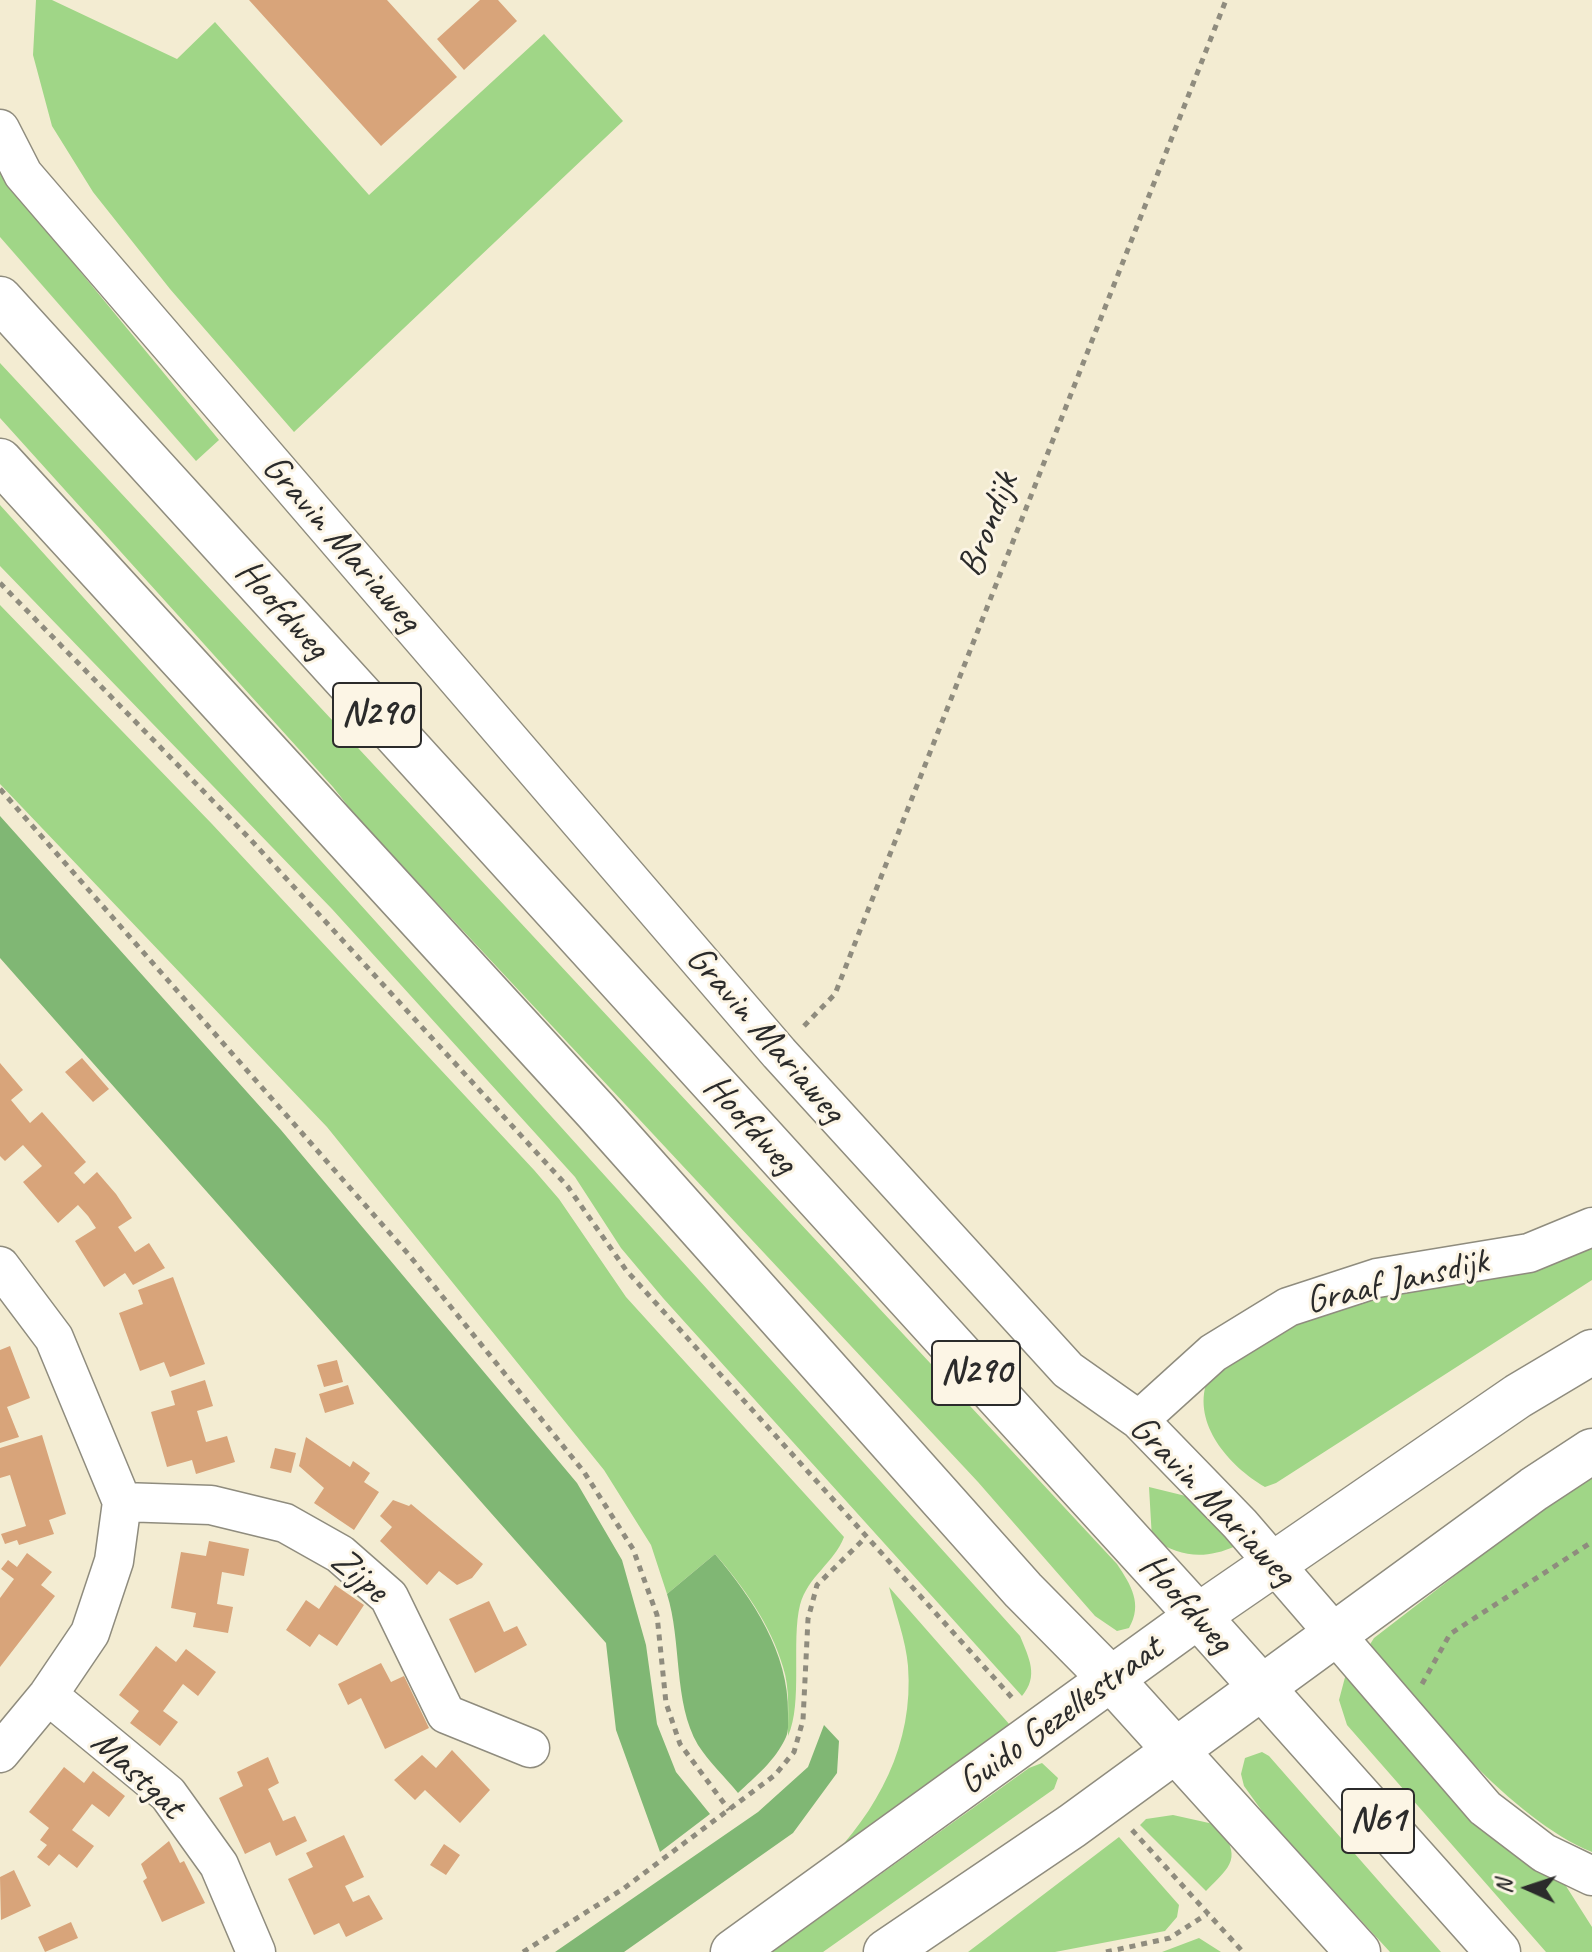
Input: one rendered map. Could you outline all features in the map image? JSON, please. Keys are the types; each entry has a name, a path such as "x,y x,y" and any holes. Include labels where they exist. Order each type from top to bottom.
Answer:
{"main road":[{"name":"Hoofdweg","path":"0,299 1198,1616 1498,1952"},
{"name":"N290","path":"0,461 596,1111 1023,1590 1110,1678 1174,1750"},
{"name":"Guido Gezellestraat","path":"733,1952 1198,1616 1518,1396 1592,1352"},
{"path":"886,1952 1105,1802 1534,1489 1592,1451"},
{"name":"N61","path":"1174,1750 1358,1952"}],"street":[{"name":"Gravin Mariaweg","path":"0,129 23,174 779,1053 1068,1370 1139,1420 1276,1565 1406,1712 1485,1808 1544,1853 1592,1876"},
{"name":"Graaf Jansdijk","path":"1139,1420 1213,1353 1288,1307 1377,1278 1529,1253 1592,1227"},
{"path":"0,1266 54,1338 122,1502 114,1561 90,1633 48,1695 0,1753"},
{"name":"Zijpe","path":"122,1502 211,1505 285,1523 340,1554 389,1597 446,1714 530,1748"},
{"name":"Mastgat","path":"48,1695 168,1794 219,1865 256,1952"}],"path":[{"name":"Brondijk","path":"779,1053 835,994 1226,0"},
{"path":"0,583 251,840 568,1187 626,1270 865,1538 1042,1730"},
{"path":"0,789 409,1255 584,1472 633,1549 657,1615 666,1703 680,1744 729,1810"},
{"path":"523,1952 623,1889 775,1775 794,1752 803,1720 808,1619 817,1585 865,1538"},
{"path":"1406,1712 1450,1634 1592,1542"},
{"path":"1105,1802 1243,1952"},
{"path":"1106,1952 1170,1938 1207,1914"}],"green space":[{"path":"36,0 52,0 177,59 215,22 369,195 544,34 623,121 294,432 170,289 93,192 52,126 33,55"},
{"path":"0,165 27,207 219,440 196,461 0,237"},
{"path":"0,363 1117,1564 1134,1595 1135,1611 1129,1628 1117,1631 1095,1616 978,1482 355,815 0,418"},
{"path":"0,505 1020,1636 1031,1674 1022,1696 663,1298 621,1248 575,1177 332,909 0,566"},
{"path":"0,605 212,824 534,1170 559,1199 626,1297 844,1537 809,1586 800,1605 796,1636 795,1707 788,1736 787,1683 778,1651 755,1607 725,1566 715,1554 667,1594 651,1545 604,1470 327,1127 0,784"},
{"path":"0,816 281,1130 577,1483 622,1560 646,1645 657,1724 676,1772 710,1814 660,1852 616,1730 606,1643 0,958"},
{"path":"1592,1248 1592,1280 1276,1483 1265,1487 1239,1468 1209,1428 1204,1397 1207,1381 1282,1332 1344,1303 1421,1286 1526,1272"},
{"path":"1592,1470 1592,1852 1531,1815 1501,1790 1443,1732 1369,1646 1374,1638"},
{"path":"1149,1487 1198,1499 1236,1546 1203,1555 1173,1550 1152,1539"},
{"path":"715,1554 743,1589 766,1628 787,1691 786,1737 771,1761 738,1793 702,1751 690,1728 681,1691 675,1631 667,1594"},
{"path":"889,1587 1010,1725 824,1865 861,1822 876,1799 898,1749 905,1722 907,1656"},
{"path":"1348,1666 1559,1875 1592,1927 1592,1952 1546,1952 1347,1725 1339,1700"},
{"path":"824,1725 839,1741 837,1773 793,1833 624,1952 555,1952 758,1812 808,1767"},
{"path":"1262,1752 1269,1756 1441,1952 1390,1952 1267,1818 1244,1786 1241,1774 1245,1758"},
{"path":"1042,1763 1058,1778 1054,1789 823,1952 772,1952 1029,1768"},
{"path":"1173,1815 1218,1825 1230,1846 1232,1854 1228,1867 1206,1891 1140,1825 1146,1819"},
{"path":"1119,1837 1179,1905 1177,1917 1165,1931 1055,1952 968,1952"},
{"path":"1199,1938 1221,1952 1162,1952"}],"building":[{"path":"249,0 387,0 457,77 381,146"},
{"path":"480,0 498,0 517,21 464,70 437,39"},
{"path":"82,1058 109,1089 93,1102 65,1072"},
{"path":"0,1063 23,1090 11,1100 30,1123 42,1112 86,1162 74,1173 84,1184 97,1172 132,1218 118,1227 135,1252 149,1243 165,1268 133,1285 125,1273 104,1287 75,1241 96,1228 88,1216 78,1205 58,1223 23,1182 42,1166 23,1145 5,1161 0,1156"},
{"path":"173,1277 205,1364 170,1377 164,1362 140,1371 119,1313 143,1304 138,1290"},
{"path":"10,1346 30,1398 7,1407 19,1437 0,1443 0,1350"},
{"path":"337,1360 343,1382 324,1387 317,1365"},
{"path":"205,1380 213,1406 197,1411 206,1442 227,1436 235,1462 196,1474 192,1460 167,1467 151,1412 175,1405 171,1391"},
{"path":"348,1385 354,1404 325,1413 319,1394"},
{"path":"42,1435 66,1514 49,1520 54,1534 19,1545 17,1540 5,1544 1,1534 26,1526 10,1475 0,1478 0,1448"},
{"path":"306,1437 350,1467 353,1461 370,1473 364,1482 379,1492 354,1530 314,1503 324,1488 299,1466"},
{"path":"275,1448 296,1453 291,1473 270,1468"},
{"path":"393,1500 411,1504 483,1564 472,1578 457,1585 439,1571 427,1585 380,1541 392,1527 380,1516"},
{"path":"209,1541 249,1549 244,1576 222,1572 217,1604 233,1607 228,1633 193,1627 196,1613 171,1608 181,1552 206,1556"},
{"path":"27,1553 52,1572 41,1585 55,1596 0,1667 0,1598 14,1579 1,1569 8,1560 17,1567"},
{"path":"335,1585 364,1605 337,1646 319,1634 310,1647 286,1630 306,1600 319,1609"},
{"path":"489,1601 504,1632 517,1626 527,1645 475,1673 449,1619"},
{"path":"156,1646 176,1662 186,1649 216,1672 198,1696 183,1684 163,1711 178,1722 160,1746 130,1723 139,1711 119,1695"},
{"path":"381,1663 391,1682 404,1676 429,1728 385,1749 361,1698 348,1705 338,1684"},
{"path":"452,1750 490,1790 460,1823 425,1790 415,1800 394,1780 422,1755 436,1768"},
{"path":"268,1757 279,1783 268,1789 283,1821 295,1816 307,1841 276,1856 270,1842 245,1854 219,1798 243,1786 237,1772"},
{"path":"64,1767 84,1783 93,1771 125,1796 109,1817 92,1804 72,1830 94,1846 77,1868 59,1854 49,1866 37,1857 47,1845 40,1840 49,1828 29,1812"},
{"path":"344,1835 364,1877 345,1886 353,1902 369,1895 383,1919 346,1937 339,1923 314,1935 288,1879 313,1867 306,1853"},
{"path":"169,1841 180,1863 184,1861 205,1903 162,1922 143,1881 147,1878 141,1864"},
{"path":"444,1844 460,1855 446,1875 430,1865"},
{"path":"14,1870 31,1906 1,1920 0,1877"},
{"path":"71,1922 78,1938 45,1952 38,1937"}]}
